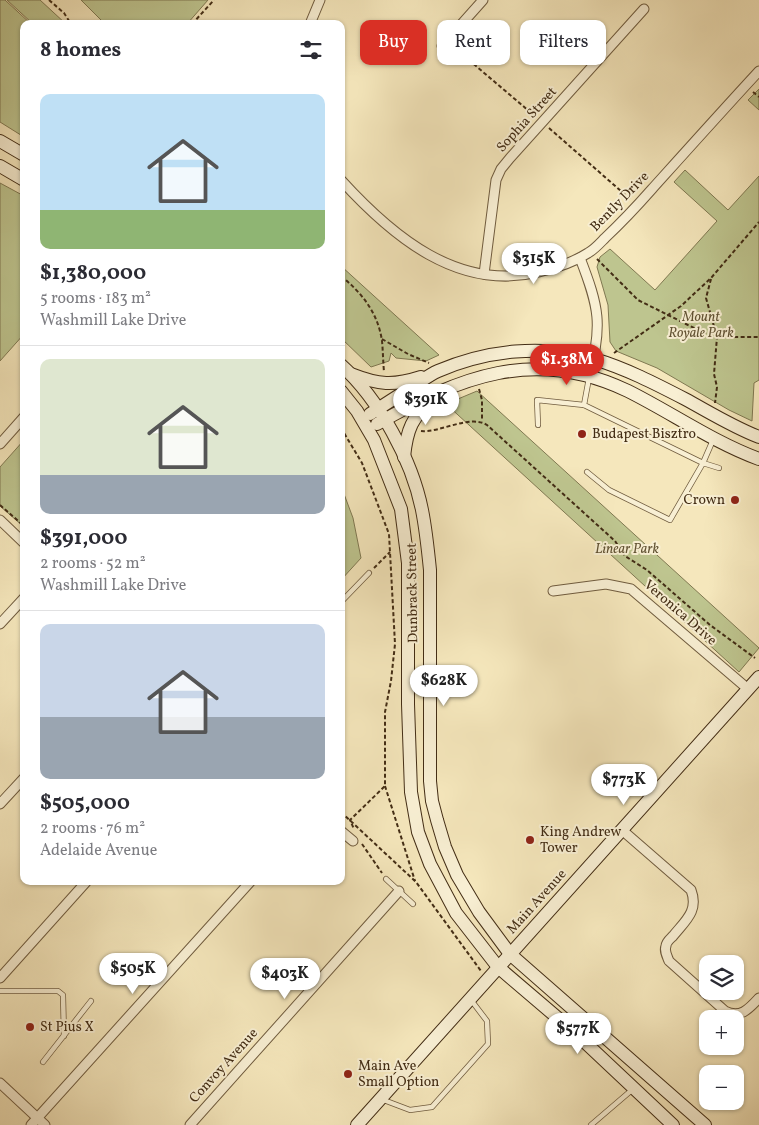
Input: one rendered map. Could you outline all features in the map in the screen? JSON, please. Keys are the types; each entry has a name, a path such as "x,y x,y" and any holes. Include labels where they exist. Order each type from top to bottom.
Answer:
{"main road":[{"path":"0,141 20,154"},
{"path":"0,166 20,178"},
{"path":"352,374 376,383 395,384 432,367 480,357 528,351 555,352 594,359 636,376 759,437"},
{"path":"381,415 432,367"},
{"name":"Dunbrack Street","path":"345,368 352,374 381,415 404,457 422,508 430,570 430,781 432,801 445,847 457,875 479,912 510,954 705,1125"},
{"path":"365,424 381,415 481,376 522,370 549,370 589,377 627,391 714,438 759,459"},
{"path":"404,457 406,439 416,415 437,392"},
{"name":"Dunbrack Street","path":"345,397 365,424 385,466 401,509 408,563 411,792 418,832 430,864 456,913 498,967 573,1031 673,1125"},
{"name":"Main Avenue","path":"357,1125 759,677"}],"street":[{"path":"312,20 320,0"},
{"path":"465,20 483,0"},
{"name":"Sophia Street","path":"484,274 494,195 499,173 644,8"},
{"name":"Bently Drive","path":"345,184 377,216 415,247 450,266 466,271 506,276 525,275 553,268 580,258 590,252 637,206 759,71"},
{"path":"580,258 597,307 598,341 589,377"},
{"path":"0,444 20,422"},
{"path":"0,520 20,538"},
{"name":"Veronica Drive","path":"553,591 606,584 631,589 748,689"},
{"path":"0,624 20,602"},
{"path":"0,804 20,782"},
{"path":"622,830 691,890 694,902 693,911 666,944 669,961 725,1011 731,1014 739,1014 748,1010 759,998"},
{"path":"345,833 357,840"},
{"path":"0,978 83,885"},
{"path":"34,1122 248,885"},
{"name":"Convoy Avenue","path":"190,1125 399,891"},
{"path":"0,1083 34,1122 45,1125"}],"lane":[{"path":"584,405 589,377"},
{"path":"538,425 537,400 584,405 703,463 719,468"},
{"path":"588,472 609,490 670,520 703,463 714,438"},
{"path":"345,598 369,573"},
{"path":"386,879 413,904"},
{"path":"0,991 58,991 63,995 64,1036"},
{"path":"381,1098 410,1110 432,1107 488,1044 487,1021 470,999"},
{"path":"43,1062 92,1001"},
{"path":"591,1125 634,1089"}],"path":[{"path":"49,0 64,13 68,20"},
{"path":"196,20 214,0"},
{"path":"614,353 668,316 711,278 759,222"},
{"path":"590,252 638,300 668,316 717,337 759,337"},
{"path":"711,278 706,298 717,337 714,374 717,387 715,404"},
{"path":"345,280 372,308 378,322 382,338 384,374"},
{"path":"382,338 432,367"},
{"path":"479,389 482,400 482,422 615,541 624,556 647,570 710,625 755,658"},
{"path":"420,430 428,432 449,426 482,422"},
{"path":"345,435 362,463 388,534 394,644 391,682 385,712 385,786 416,882"},
{"path":"0,505 20,522"},
{"path":"369,573 390,552"},
{"path":"350,820 385,786"},
{"path":"345,816 416,882 488,979"},
{"path":"350,820 357,840 386,879"}],"green space":[{"path":"0,0 5,0 27,20 20,20 20,134 0,122"},
{"path":"7,0 40,0 62,20 29,20"},
{"path":"81,0 208,0 190,20 101,20"},
{"path":"759,89 759,110 748,100"},
{"name":"Mount Royale Park","path":"685,170 728,210 759,176 759,380 754,383 752,421 729,410 657,368 616,351 610,342 608,305 597,267 600,257 610,249 655,290 717,221 674,182"},
{"path":"0,183 20,194 20,338 0,361"},
{"path":"345,270 439,355 426,361 396,358 391,353 389,361 371,367 345,342"},
{"name":"Linear Park","path":"477,391 759,648 739,672 446,404"},
{"path":"20,444 20,524 0,506 0,467"},
{"path":"345,497 353,518 361,558 345,576"}],"place":[{"name":"Budapest Bisztro","path":"582,434"},
{"name":"Crown","path":"735,500"},
{"name":"King Andrew Tower","path":"530,840"},
{"name":"St Pius X","path":"30,1027"},
{"name":"Main Ave Small Option","path":"348,1074"}]}
